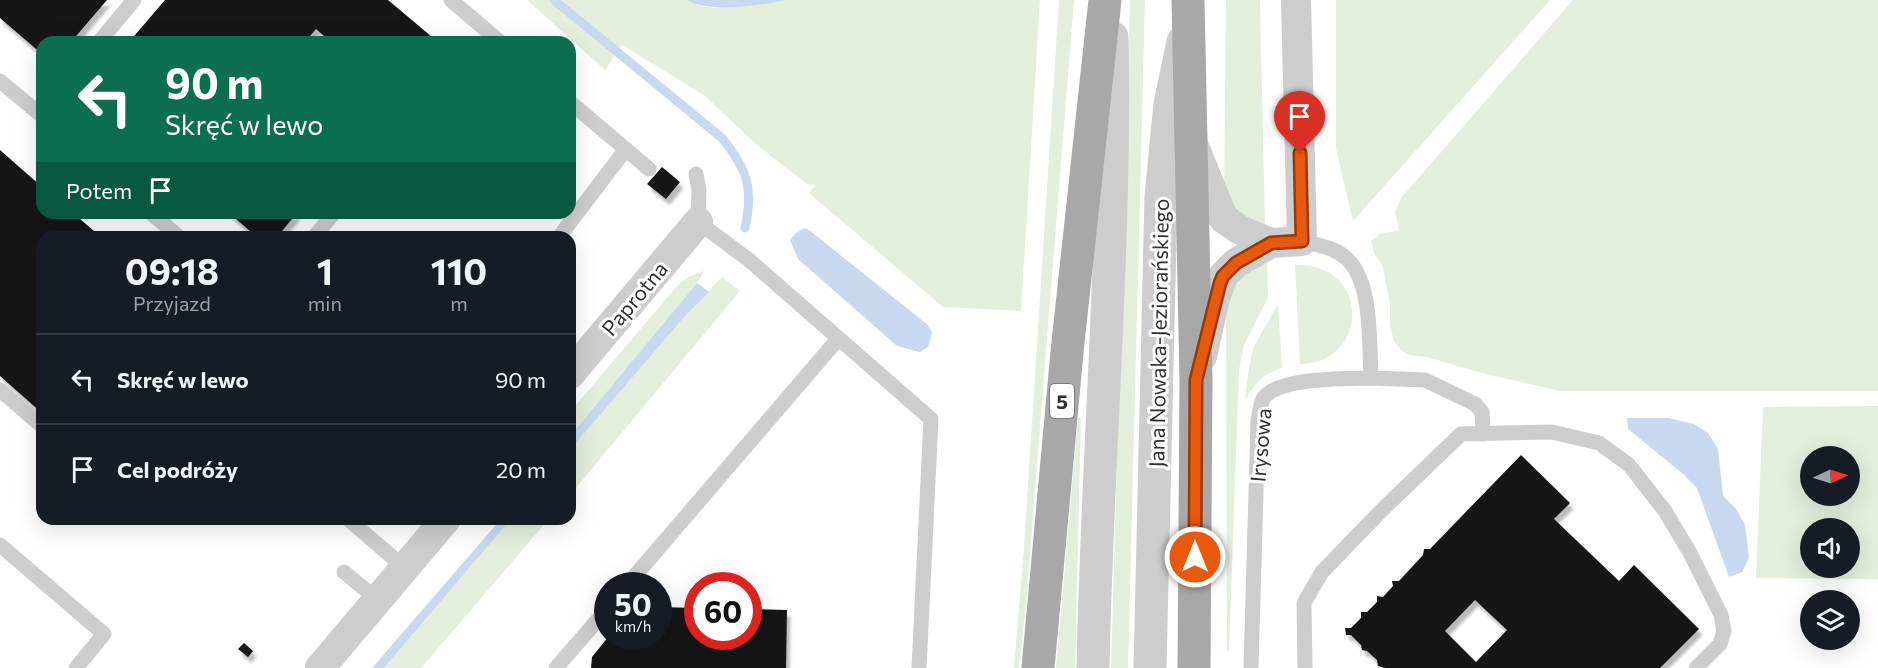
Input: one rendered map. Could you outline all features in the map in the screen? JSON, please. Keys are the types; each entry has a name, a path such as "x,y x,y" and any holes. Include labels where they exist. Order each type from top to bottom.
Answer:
{"main road":[{"name":"5","path":"1038,668 1067,352 1105,0"},
{"path":"1189,6 1196,380 1194,668"}],"street":[{"path":"1093,668 1114,136 1112,0"},
{"path":"1196,380 1215,298 1223,276 1236,263 1271,243 1302,241 1296,0"},
{"name":"Jana Nowaka-Jeziorańskiego","path":"1150,668 1161,196 1170,104 1189,6"},
{"path":"1192,141 1223,218 1240,230 1271,243"},
{"name":"Paprotna","path":"576,367 698,222"},
{"path":"320,668 442,525"}],"lane":[{"path":"104,36 134,0"},
{"path":"451,0 482,36"},
{"path":"0,81 36,110"},
{"path":"576,107 649,169"},
{"path":"576,214 626,149"},
{"path":"696,174 699,190 698,222 748,260 931,419 919,668"},
{"path":"158,219 171,231"},
{"path":"319,231 329,219"},
{"path":"563,231 572,219"},
{"path":"1302,241 1331,248 1347,258 1362,281 1367,312 1371,378 1425,380 1475,404 1482,412 1483,434"},
{"path":"638,572 838,339"},
{"name":"Irysowa","path":"1251,668 1258,422 1263,399 1277,387 1285,385 1371,378"},
{"path":"0,390 36,421"},
{"path":"1305,668 1304,603 1322,572 1461,434 1552,432 1599,443 1629,465 1665,511 1690,553 1721,615 1724,631 1720,644 1696,668"},
{"path":"355,525 405,568"},
{"path":"0,545 104,634 76,668"},
{"path":"344,572 378,600"},
{"path":"556,668 594,624"}],"green space":[{"path":"527,0 687,0 701,6 715,8 784,0 1040,0 1021,311 943,307 809,193 816,185 807,184 757,145 704,95 622,45 605,70 576,44 576,36 567,36"},
{"path":"1059,0 1074,0 1026,603 1019,668 1014,668 1024,548"},
{"path":"1130,0 1145,0 1128,668 1111,668"},
{"path":"1226,0 1260,0 1265,226 1242,222 1224,195"},
{"path":"1336,0 1550,0 1353,221 1336,149"},
{"path":"1573,0 1878,0 1878,391 1560,391 1478,372 1427,357 1409,355 1402,351 1394,341 1383,267 1374,253 1371,241 1380,234 1399,230 1395,212 1402,197"},
{"path":"1267,263 1268,298 1244,345 1239,370 1229,651 1227,651 1226,296 1249,266"},
{"path":"1295,265 1320,269 1338,280 1349,295 1352,314 1349,332 1339,348 1323,360 1300,364"},
{"path":"704,271 697,283 576,429 576,405 677,286 688,277"},
{"path":"722,277 740,291 576,488 576,443 686,315"},
{"path":"1278,304 1282,368 1260,380 1245,400 1253,348"},
{"path":"1878,406 1878,579 1756,578 1763,407"},
{"path":"1078,418 1081,418 1075,668 1056,668"},
{"path":"506,525 544,525 421,668 384,668"}],"water":[{"path":"687,0 784,0 749,6 721,7 696,4"},
{"path":"804,228 928,325 932,333 928,347 920,352 897,346 798,259 790,240"},
{"path":"697,283 709,292 686,315 576,443 576,429"},
{"path":"1627,418 1668,418 1694,424 1708,433 1718,449 1723,496 1736,509 1745,525 1749,558 1742,572 1729,577 1697,488 1628,429"},
{"path":"496,525 506,525 384,668 372,668"}],"building":[{"path":"0,0 107,0 76,36 36,36 36,49 0,18"},
{"path":"165,0 388,0 431,36 324,36 316,29 310,36 134,36"},
{"path":"0,150 36,182 36,219 80,219 94,231 36,231 36,408 0,376"},
{"path":"662,167 680,182 666,199 647,184"},
{"path":"236,219 292,219 282,231 250,231"},
{"path":"1521,455 1570,503 1554,519 1619,581 1634,565 1699,629 1660,668 1385,668 1378,666 1377,660 1367,651 1362,650 1361,645 1351,635 1346,635 1345,628 1351,628 1361,618 1361,612 1367,612 1377,602 1377,596 1383,597 1393,586 1392,581 1399,581 1423,555 1424,549 1430,549","holes":["1475,600 1507,630 1476,662 1445,631"]},
{"path":"672,607 684,608 684,650 762,650 762,609 787,610 786,668 591,668 592,657 598,650 672,650"},
{"path":"244,643 253,651 248,657 238,649"}],"waterway":[{"path":"554,0 722,138 731,149 746,180 749,201 745,228"}],"route":[{"path":"1195,557 1196,380 1215,298 1223,276 1236,263 1271,243 1302,241 1300,153"}]}
